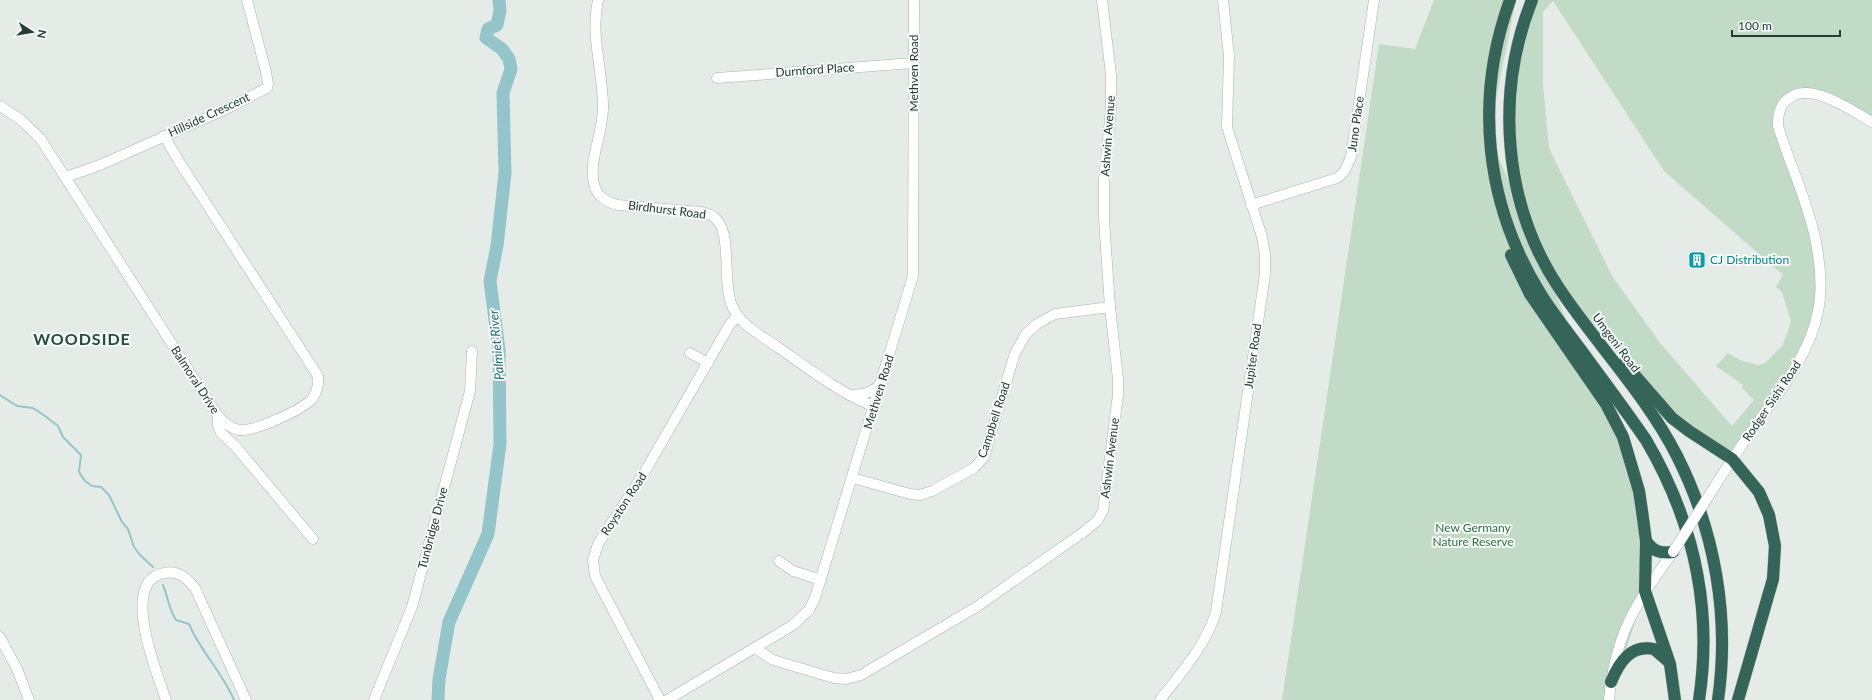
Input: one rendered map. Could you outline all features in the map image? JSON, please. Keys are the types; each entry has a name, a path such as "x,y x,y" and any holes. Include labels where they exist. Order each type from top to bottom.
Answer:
{"highway":[{"path":"1510,0 1498,36 1492,69 1489,100 1490,175 1494,201 1509,250 1530,294 1606,404 1623,437 1639,491 1646,541 1645,591 1670,664 1675,700"},
{"name":"Umgeni Road","path":"1532,0 1516,48 1509,103 1509,136 1514,173 1521,202 1529,230 1542,259 1562,293 1656,420 1677,455 1694,492 1710,542 1720,602 1722,657 1718,700"},
{"path":"1489,134 1493,170 1500,199 1509,229 1522,260 1557,318 1646,440 1661,466 1682,516 1692,548 1701,591 1704,648 1699,700"},
{"path":"1542,259 1577,308 1672,418 1689,432 1732,459 1751,481 1762,497 1769,515 1775,546 1773,580 1738,700"},
{"path":"1646,541 1655,551 1665,553 1673,552"},
{"path":"1611,682 1620,662 1630,653 1638,649 1654,649 1670,664"}],"street":[{"name":"Hillside Crescent","path":"66,177 100,165 224,110 268,86 266,72 247,0"},
{"name":"Birdhurst Road","path":"598,0 596,11 596,28 603,106 601,130 593,172 594,184 597,192 608,202 618,205 701,212 710,214 717,219 724,236 730,299 738,316 751,328 850,395 875,407"},
{"name":"Methven Road","path":"667,700 793,625 813,604 875,407 913,276 914,0"},
{"name":"Ashwin Avenue","path":"755,648 773,660 834,678 847,679 861,675 978,606 1085,531 1097,521 1103,511 1118,395 1118,379 1110,307 1104,219 1104,179 1111,109 1111,75 1102,0"},
{"name":"Jupiter Road","path":"1160,700 1200,646 1210,628 1216,612 1265,274 1265,254 1262,238 1227,127 1229,56 1223,0"},
{"name":"Juno Place","path":"1251,205 1337,178 1348,166 1351,157 1374,0"},
{"name":"Durnford Place","path":"717,78 913,63"},
{"name":"Rodger Sishi Road","path":"1609,700 1618,645 1632,612 1673,552 1732,459 1792,374 1812,333 1818,311 1820,268 1816,241 1803,195 1778,126 1780,107 1791,95 1808,93 1830,100 1872,122"},
{"name":"Balmoral Drive","path":"0,106 20,119 40,138 218,416 228,425 238,430 253,429 309,402 316,391 318,376 180,164 164,136"},
{"name":"Campbell Road","path":"853,478 910,494 920,495 932,491 978,466 986,451 1015,353 1026,334 1037,324 1054,314 1110,307"},
{"name":"Royston Road","path":"660,700 595,576 593,560 598,544 644,473 730,324 738,316"},
{"name":"Tunbridge Drive","path":"374,700 412,607 470,391 472,351"},
{"path":"690,353 708,363"},
{"path":"850,395 867,393 876,388 882,382"},
{"path":"218,416 218,426 221,433 236,447 313,539"},
{"path":"779,561 793,571 821,580"},
{"path":"166,700 145,628 142,605 142,596 148,582 153,576 166,572 174,572 185,577 195,588 246,700"},
{"path":"0,637 17,669 29,700"}],"green space":[{"name":"New Germany Nature Reserve","path":"1434,0 1516,0 1489,134 1595,389 1632,462 1645,591 1610,700 1282,700 1379,44 1415,49"},
{"path":"1533,0 1872,0 1872,121 1800,92 1776,117 1807,209 1818,272 1811,334 1732,458 1655,398 1577,307 1543,258 1522,201 1510,103","holes":["1553,1 1664,171 1783,275 1776,287 1782,292 1791,322 1783,345 1765,363 1758,365 1740,360 1728,353 1716,366 1743,385 1742,388 1754,400 1732,426 1661,344 1612,276 1549,148 1543,85 1543,12"]}],"waterway":[{"name":"Palmiet River","path":"438,700 439,679 449,622 488,534 500,444 499,350 490,281 497,246 505,173 503,93 511,69 509,59 502,49 486,38 488,29 497,25 500,11 499,0"},
{"path":"0,395 17,406 33,408 58,426 63,437 81,455 79,472 85,481 92,486 101,487 109,495 122,522 128,529 134,547 153,567"},
{"path":"163,585 176,620 189,624 234,700"}],"place":[{"name":"CJ Distribution","path":"1697,260"}],"district":[{"name":"WOODSIDE","path":"82,339"}]}
